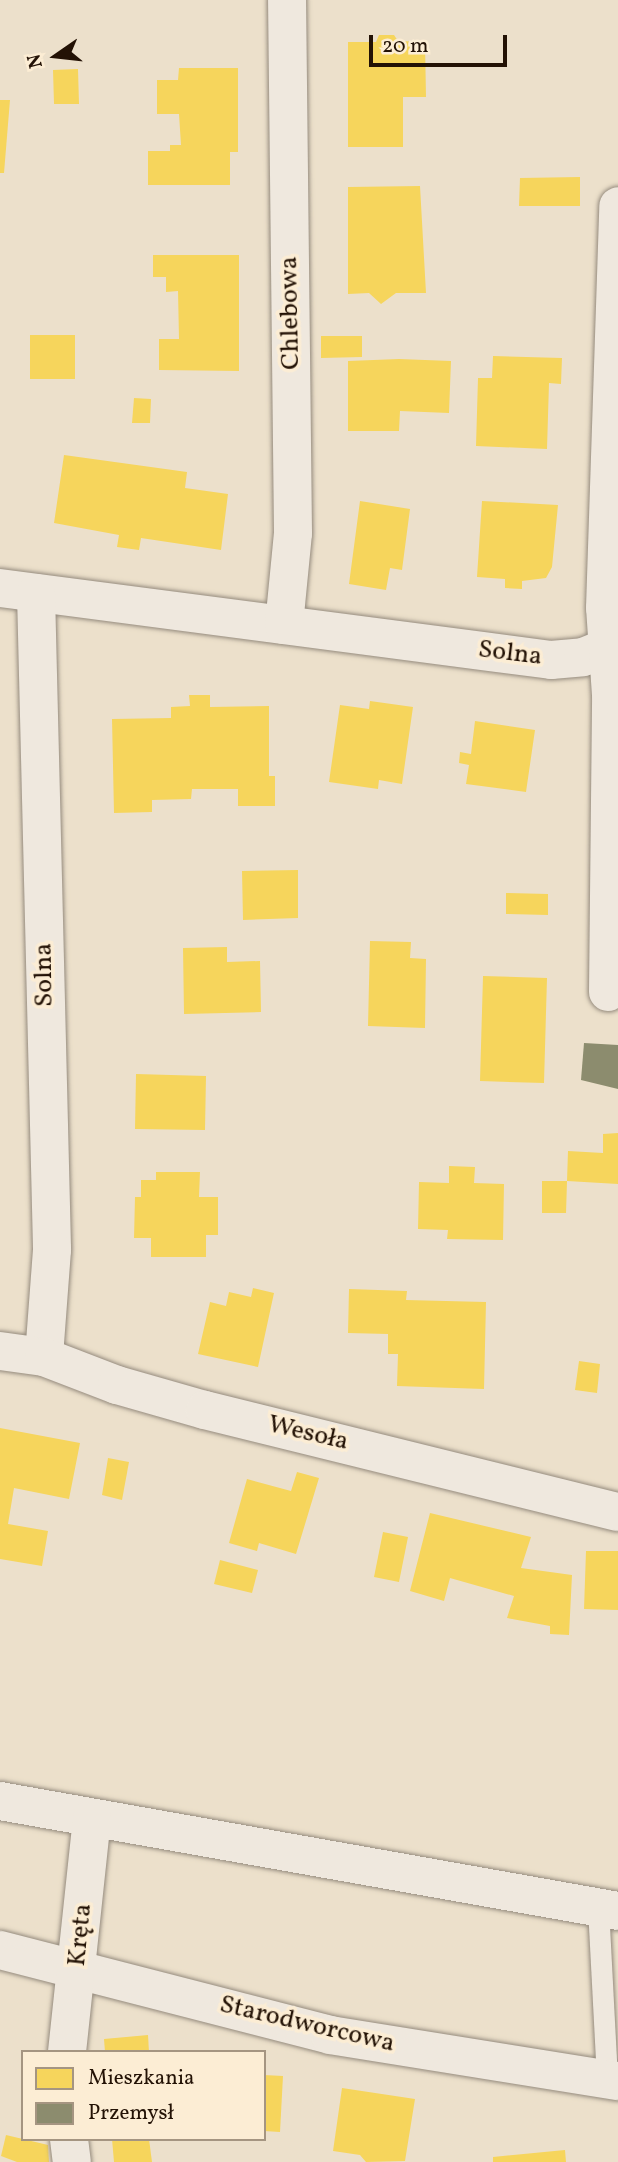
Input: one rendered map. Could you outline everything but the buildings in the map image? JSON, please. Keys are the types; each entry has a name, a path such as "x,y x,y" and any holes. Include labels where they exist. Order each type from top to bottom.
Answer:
{"street":[{"name":"Chlebowa","path":"284,625 293,533 287,0"},
{"path":"608,992 613,645 604,608 618,206"},
{"name":"Solna","path":"44,1357 52,1251 18,591 551,660 583,657 613,645"},
{"name":"Wesoła","path":"0,1351 44,1357 117,1385 205,1410 618,1512"},
{"path":"0,1801 608,1909"},
{"name":"Kręta","path":"67,2050 78,1970 92,1818"},
{"name":"Starodworcowa","path":"0,1950 330,2035 612,2081"},
{"path":"69,2141 72,2162"}],"lane":[{"path":"608,1909 612,2081"}]}
